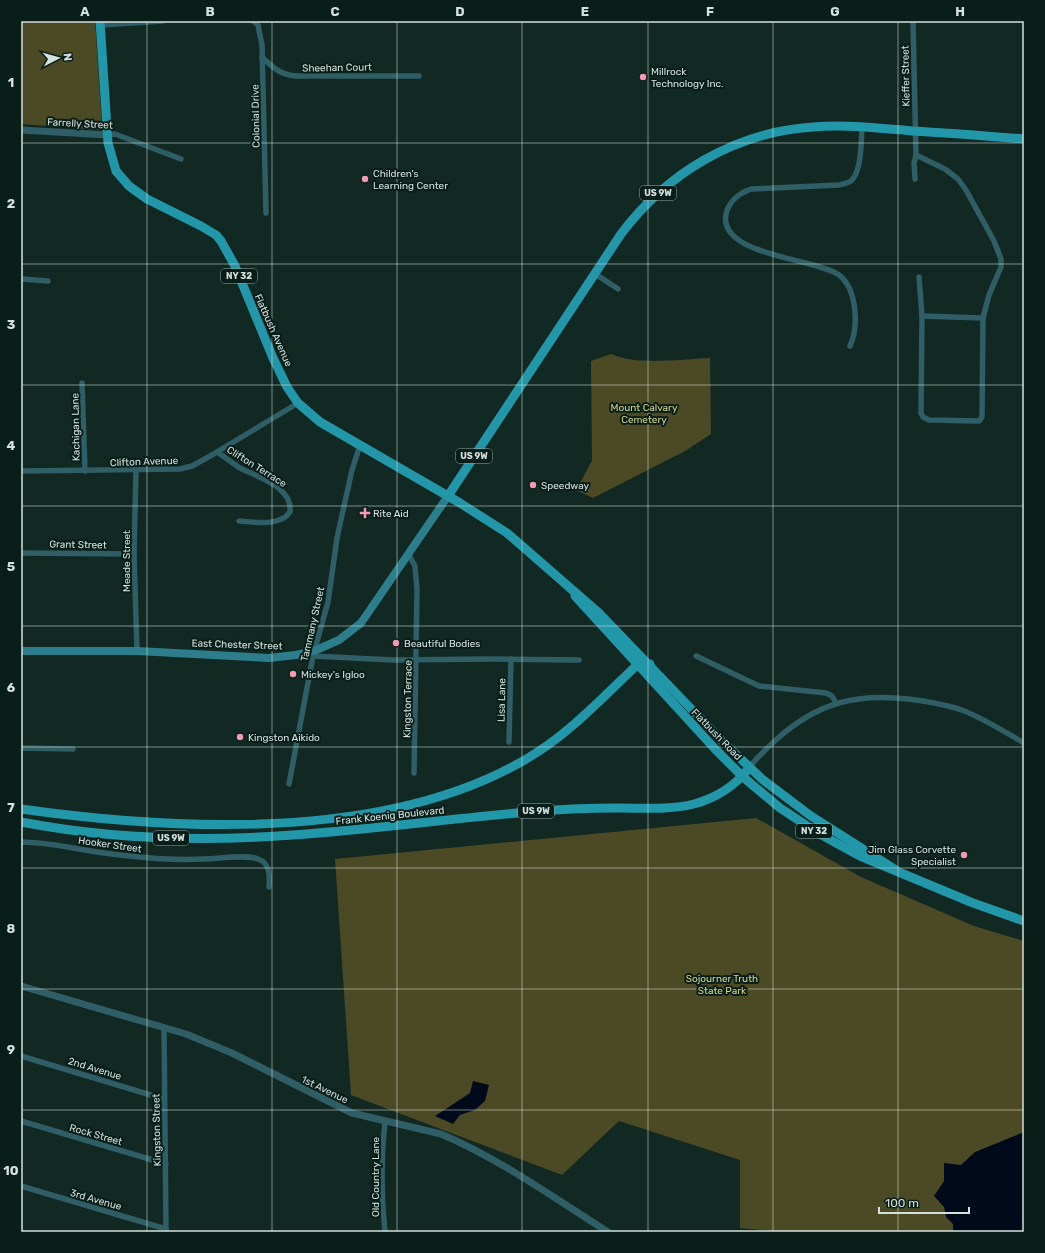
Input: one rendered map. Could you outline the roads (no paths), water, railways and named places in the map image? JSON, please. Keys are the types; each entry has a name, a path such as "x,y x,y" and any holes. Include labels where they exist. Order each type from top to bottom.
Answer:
{"main road":[{"name":"Flatbush Avenue","path":"101,23 108,135 112,162 116,170 129,186 151,202 209,230 216,235 226,248 273,358 298,403 320,422 496,525"},
{"name":"US 9W","path":"448,496 625,228 649,201 682,174 707,158 734,145 774,132 812,127 862,127 1024,139"},
{"name":"East Chester Street","path":"21,651 137,651 269,658 313,653 339,640 361,623 448,496"},
{"name":"Flatbush Road","path":"496,525 589,602 750,768 774,789 811,816 896,870"},
{"name":"Flatbush Road","path":"554,573 637,665 743,777 780,808 812,830 860,856 963,899 1024,921"},
{"path":"637,665 650,664"},
{"name":"Frank Koenig Boulevard","path":"21,810 129,822 216,825 321,819 359,814 408,804 484,780 528,758 568,730 637,665"},
{"name":"Frank Koenig Boulevard","path":"21,822 84,831 194,839 260,837 532,812 679,807 697,803 713,797 743,777 750,768"}],"street":[{"path":"101,23 163,21"},
{"name":"Colonial Drive","path":"254,21 258,25 261,35 266,213"},
{"name":"Kieffer Street","path":"913,21 916,155 914,163 914,178"},
{"name":"Sheehan Court","path":"262,58 275,70 284,75 419,76"},
{"path":"850,346 853,340 854,313 851,290 846,282 830,270 784,258 745,243 730,233 726,227 725,218 731,202 741,193 751,189 839,185 851,181 857,170 861,152 862,127"},
{"name":"Farrelly Street","path":"21,130 108,135 114,134 181,159"},
{"path":"916,155 945,169 958,179 966,190 994,241 1001,263 989,295 983,318 981,419 979,421 929,420 923,417 921,413 922,316 919,277"},
{"path":"594,273 618,289"},
{"path":"21,279 48,280"},
{"path":"922,316 983,318"},
{"name":"Kachigan Lane","path":"82,383 85,471"},
{"name":"Clifton Avenue","path":"21,471 180,470 192,466 217,452 298,403"},
{"name":"Tammany Street","path":"289,784 313,653 328,602 337,538 352,470 360,445"},
{"name":"Clifton Terrace","path":"217,452 239,467 272,484 283,492 290,502 290,512 288,515 277,521 239,521"},
{"name":"Meade Street","path":"136,471 134,554 137,651"},
{"name":"Grant Street","path":"21,553 134,554"},
{"name":"Kingston Terrace","path":"409,555 415,566 417,578 417,660 414,773"},
{"name":"East Chester Street","path":"313,653 417,660 579,660"},
{"path":"696,656 759,686 826,693 832,696 836,703"},
{"name":"Lisa Lane","path":"509,742 511,659"},
{"path":"750,768 771,745 797,722 813,712 836,703 866,697 888,697 935,702 960,710 978,718 1024,743"},
{"path":"21,748 73,749"},
{"name":"Hooker Street","path":"21,842 36,842 154,859 194,860 252,857 265,863 269,870 269,887"},
{"name":"1st Avenue","path":"21,986 164,1027 232,1053 344,1110 441,1134 455,1140 515,1174 608,1232"},
{"name":"Kingston Street","path":"164,1027 166,1230"},
{"name":"2nd Avenue","path":"21,1056 164,1099"},
{"name":"Rock Street","path":"21,1121 166,1164"},
{"name":"Old Country Lane","path":"385,1232 383,1210 382,1148 386,1121"},
{"name":"3rd Avenue","path":"21,1186 166,1230"}],"water":[{"path":"473,1081 489,1085 485,1101 475,1110 460,1115 453,1124 435,1116 470,1093"},
{"path":"1024,1132 1024,1232 953,1232 953,1224 946,1217 944,1207 934,1196 944,1181 944,1163 961,1165 975,1152"}],"place":[{"name":"Millrock Technology Inc.","path":"643,77"},
{"name":"Children's Learning Center","path":"365,179"},
{"name":"Speedway","path":"533,485"},
{"name":"Rite Aid","path":"365,513"},
{"name":"Beautiful Bodies","path":"396,643"},
{"name":"Mickey's Igloo","path":"293,674"},
{"name":"Kingston Aikido","path":"240,737"},
{"name":"Jim Glass Corvette Specialist","path":"964,855"}],"park label":[{"name":"Mount Calvary Cemetery","path":"644,412"},
{"name":"Sojourner Truth State Park","path":"722,984"}]}
